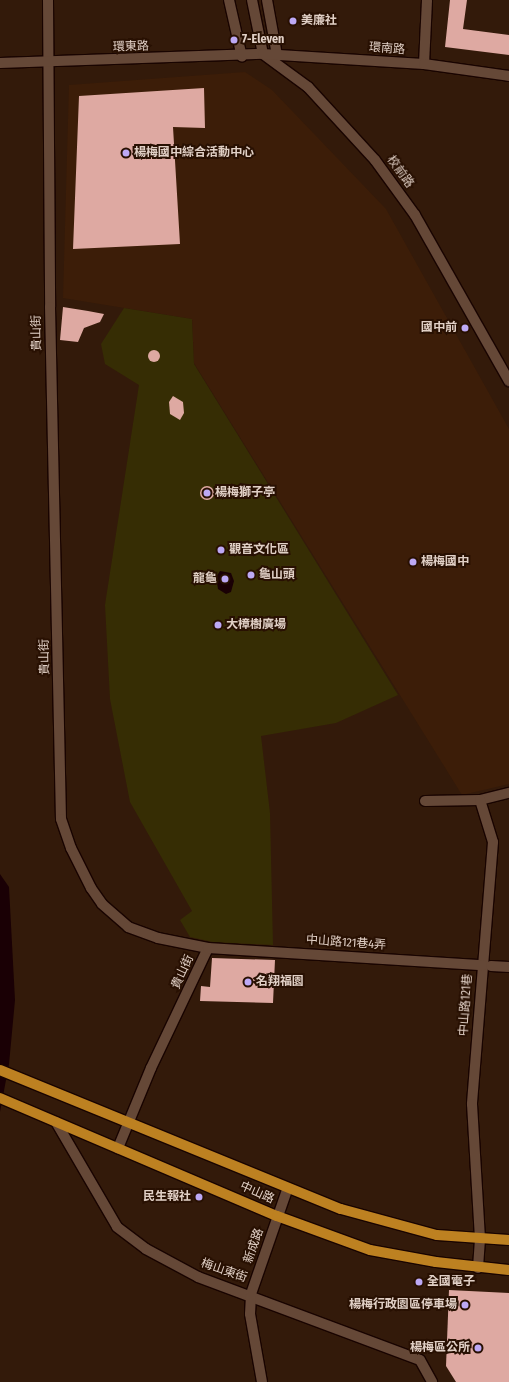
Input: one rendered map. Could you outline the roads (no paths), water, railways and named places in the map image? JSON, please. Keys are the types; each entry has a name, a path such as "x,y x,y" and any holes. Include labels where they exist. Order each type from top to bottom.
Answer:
{"main road":[{"name":"中山路","path":"0,1070 130,1121 287,1190 384,1223 436,1235 509,1240"},
{"name":"中山路","path":"3,1100 277,1216 370,1250 478,1268 509,1270"}],"street":[{"name":"貴山街","path":"48,0 50,306 61,819 71,848 91,888 102,904 128,927 158,938 208,948 118,1148"},
{"path":"229,0 242,57"},
{"path":"252,0 263,54"},
{"path":"267,0 277,55"},
{"path":"424,64 427,0"},
{"name":"環東路","path":"0,63 242,57 263,54"},
{"name":"環南路","path":"263,54 424,64 509,76"},
{"name":"校前路","path":"263,54 308,87 375,160 415,215 509,381"},
{"path":"426,801 480,800 509,793"},
{"name":"中山路121巷","path":"478,1268 480,1239 472,1104 486,966 493,842 480,800"},
{"name":"中山路121巷4弄","path":"208,948 509,967"},
{"name":"梅山東街","path":"56,1122 117,1227 146,1249 198,1277 251,1294 420,1360 432,1382"},
{"name":"新成路","path":"262,1382 250,1314 251,1294 287,1190"}],"place":[{"name":"美廉社","path":"293,21"},
{"name":"7-Eleven","path":"234,40"},
{"name":"楊梅國中綜合活動中心","path":"126,153"},
{"name":"國中前","path":"465,328"},
{"name":"楊梅獅子亭","path":"207,493"},
{"name":"觀音文化區","path":"221,550"},
{"name":"楊梅國中","path":"413,562"},
{"name":"龜山頭","path":"251,575"},
{"name":"龍龜","path":"225,579"},
{"name":"大樟樹廣場","path":"218,625"},
{"name":"名翔福園","path":"248,982"},
{"name":"民生報社","path":"199,1197"},
{"name":"全國電子","path":"419,1282"},
{"name":"楊梅行政園區停車場","path":"465,1305"},
{"name":"楊梅區公所","path":"478,1348"}]}
